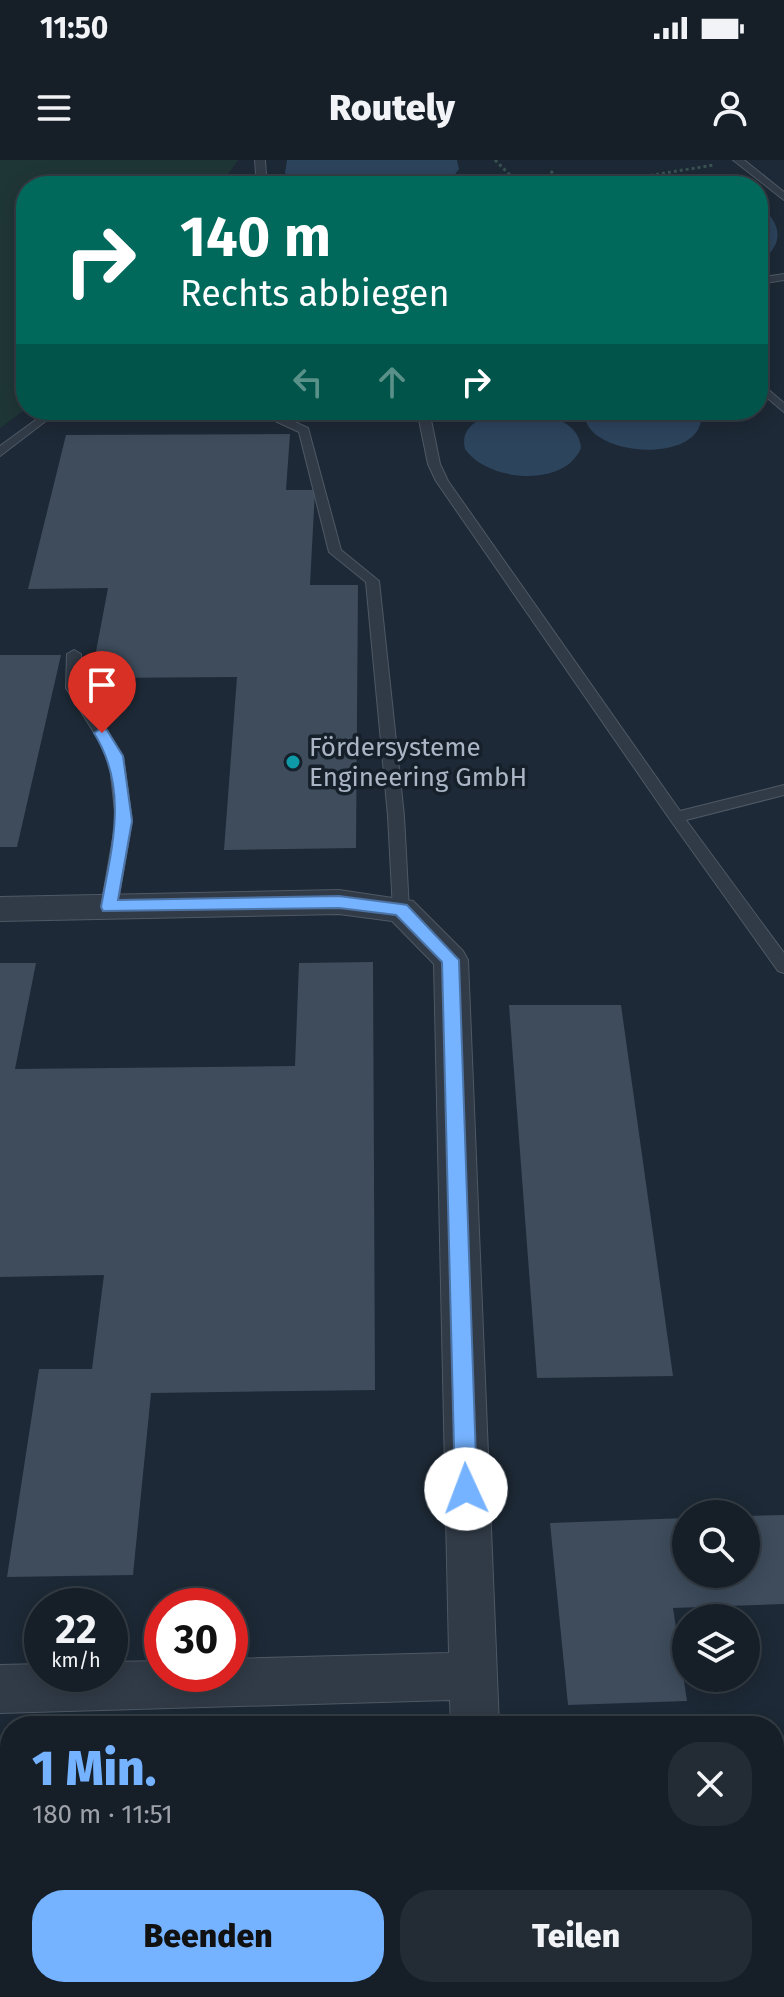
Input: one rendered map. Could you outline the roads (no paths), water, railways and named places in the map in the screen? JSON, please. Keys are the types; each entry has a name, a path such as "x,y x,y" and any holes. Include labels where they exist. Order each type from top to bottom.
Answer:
{"street":[{"path":"0,909 339,902 401,910 451,960 474,1716"},
{"path":"0,1689 472,1676"}],"lane":[{"path":"739,160 758,176"},
{"path":"768,184 784,197"},
{"path":"768,394 784,409"},
{"path":"0,452 40,420"},
{"path":"282,420 304,430 335,552 372,581 396,816 401,910"},
{"path":"425,420 434,464 442,481 784,966"},
{"path":"74,654 73,688 116,756 118,769 124,821 109,907"},
{"path":"676,817 784,790"}],"water":[{"path":"287,160 457,160 459,169 454,176 288,176 285,173"},
{"path":"768,213 778,235 768,255"},
{"path":"558,420 575,432 581,448 572,461 559,470 542,475 506,474 475,460 465,449 468,429 476,422"},
{"path":"587,420 701,421 694,435 679,445 659,449 617,445 599,437"}],"place":[{"name":"Fördersysteme Engineering GmbH","path":"293,762"}]}
